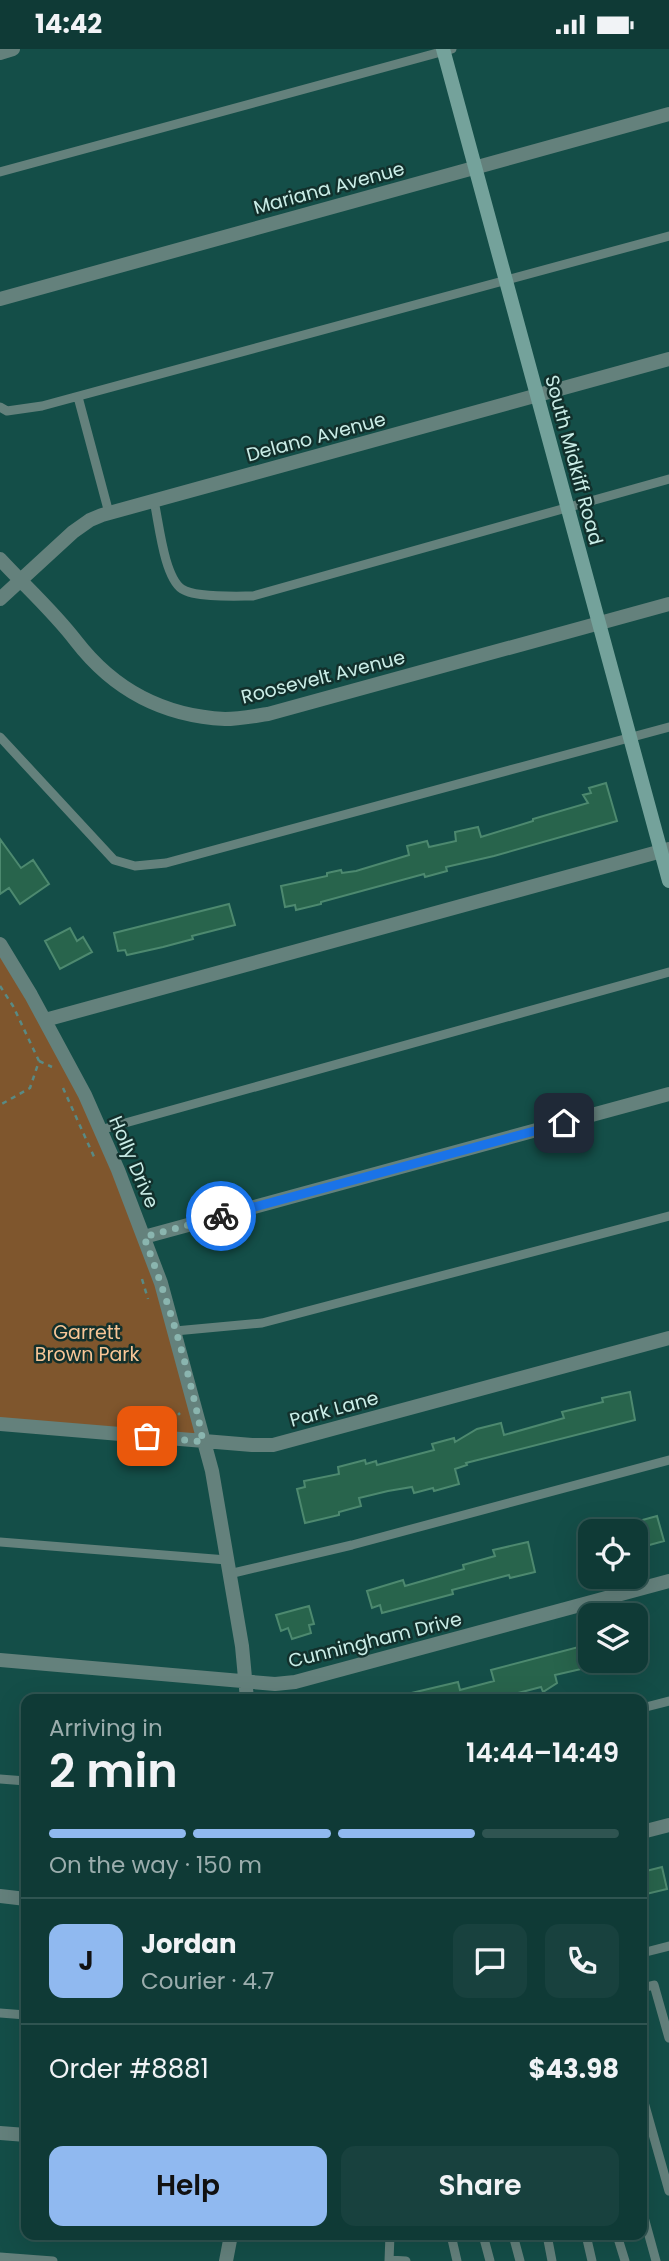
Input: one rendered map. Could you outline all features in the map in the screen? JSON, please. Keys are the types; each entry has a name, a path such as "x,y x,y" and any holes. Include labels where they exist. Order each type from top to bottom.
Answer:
{"main road":[{"name":"South Midkiff Road","path":"446,50 475,168 598,624 629,737 665,850 669,881"}],"street":[{"path":"0,53 13,49"},
{"name":"Mariana Avenue","path":"0,299 669,114"},
{"name":"Delano Avenue","path":"0,599 80,527 109,513 669,359"},
{"name":"Roosevelt Avenue","path":"0,559 76,641 90,660 120,685 163,708 208,718 268,714 669,604"},
{"path":"45,1020 665,850"},
{"name":"Holly Drive","path":"0,944 85,1095 162,1283 212,1471 246,1694"},
{"path":"144,1237 669,1094"},
{"name":"Park Lane","path":"0,1424 203,1442 252,1445 280,1443 669,1338"},
{"name":"Cunningham Drive","path":"0,1660 245,1681 302,1681 669,1581"},
{"path":"647,1831 669,1825"},
{"path":"0,1896 21,1898"},
{"path":"0,2133 21,2135"},
{"path":"226,2261 230,2240"}],"lane":[{"path":"0,172 446,50"},
{"path":"0,407 7,411 78,397 669,236"},
{"path":"78,397 109,513"},
{"path":"154,501 171,576 183,590 216,596 253,596 669,479"},
{"path":"0,737 114,860 135,866 166,863 669,727"},
{"path":"100,1130 669,972"},
{"path":"175,1331 262,1323 669,1216"},
{"path":"0,1542 228,1567 352,1545 669,1460"},
{"path":"647,1707 669,1701"},
{"path":"0,1779 21,1781"},
{"path":"647,1953 669,1946"},
{"path":"647,1987 654,1985 669,2038"},
{"path":"0,2013 21,2015"},
{"path":"647,2113 669,2191"},
{"path":"647,2228 656,2261"},
{"path":"390,2240 389,2260 406,2261"},
{"path":"452,2240 457,2261"},
{"path":"485,2240 491,2261"},
{"path":"514,2240 520,2261"},
{"path":"548,2240 552,2261"},
{"path":"587,2240 592,2261"},
{"path":"619,2240 625,2261"},
{"path":"0,2257 54,2261"}],"path":[{"path":"0,986 40,1061 53,1067"},
{"path":"0,1105 30,1088 40,1061"},
{"path":"58,1079 96,1161"},
{"path":"140,1272 148,1298"},
{"path":"161,1422 173,1422 181,1414 178,1402"}],"green space":[{"name":"Garrett Brown Park","path":"0,945 37,1006 135,1213 203,1441 0,1424"}],"building":[{"path":"606,783 617,821 446,867 447,871 425,877 424,874 321,904 296,910 295,905 285,907 281,886 327,876 327,873 341,870 342,873 356,871 409,855 407,846 427,841 429,847 456,841 455,832 478,827 481,837 533,821 588,803 583,795 591,793 589,788"},
{"path":"0,839 21,868 33,860 49,884 20,904 9,888 0,894"},
{"path":"229,904 235,925 192,936 193,939 127,955 125,950 118,951 114,933"},
{"path":"70,928 77,941 83,937 92,952 60,969 45,941"},
{"path":"630,1392 635,1420 466,1463 467,1465 455,1469 459,1484 414,1493 412,1487 359,1498 361,1506 339,1512 339,1515 305,1523 297,1489 305,1487 304,1481 339,1474 338,1467 365,1460 366,1464 376,1461 377,1465 434,1450 432,1444 454,1438 455,1442 477,1429 501,1423 504,1435 564,1418 562,1412 603,1402 602,1398"},
{"path":"657,1516 664,1541 648,1545 646,1519"},
{"path":"528,1542 535,1572 510,1578 509,1575 452,1590 453,1594 382,1613 380,1605 372,1608 367,1591 403,1580 405,1586 464,1569 463,1565 495,1556 493,1550"},
{"path":"309,1606 314,1624 309,1625 311,1633 292,1639 288,1628 281,1631 276,1615"},
{"path":"578,1647 578,1670 555,1675 557,1683 543,1692 541,1687 518,1694 407,1694 458,1682 460,1690 494,1681 491,1670"},
{"path":"662,1867 667,1889 647,1894 647,1871"}],"way so far":[{"path":"147,1436 203,1442 198,1414 162,1283 144,1237 221,1216"}],"route":[{"path":"221,1216 564,1123"}]}
